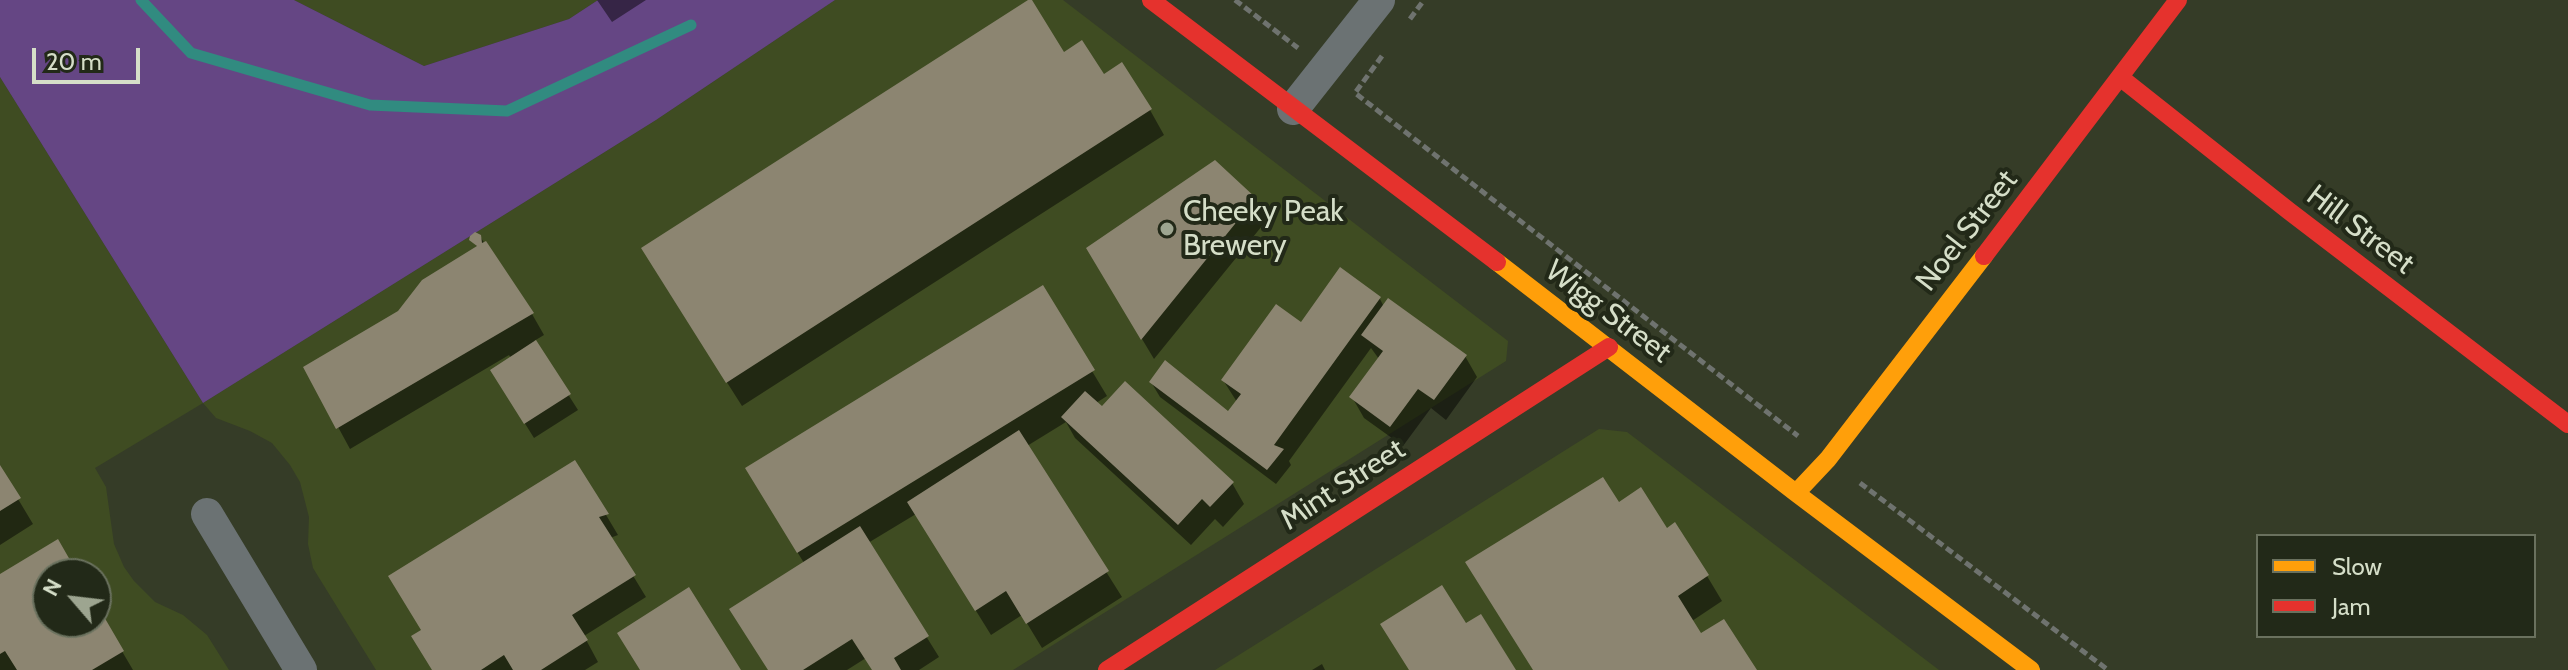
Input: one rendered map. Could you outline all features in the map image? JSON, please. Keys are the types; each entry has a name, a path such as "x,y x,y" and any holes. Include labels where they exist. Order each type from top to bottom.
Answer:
{"street":[{"name":"Wigg Street","path":"1151,0 2031,670"},
{"path":"1293,109 1379,0"},
{"name":"Noel Street","path":"1796,493 1828,459 2178,0"},
{"name":"Hill Street","path":"2121,78 2568,424"},
{"name":"Mint Street","path":"1107,670 1609,347"},
{"path":"207,514 301,670"}],"path":[{"path":"1407,23 1424,0"},
{"path":"1390,47 1355,93 1828,459 2108,670"}],"shaded area":[{"path":"0,0 294,0 424,66 569,19 598,0 835,0 656,120 203,403 0,77"},
{"path":"294,0 598,0 569,19 424,66"},
{"path":"835,0 1063,0 1508,341 1506,361 1013,670 376,670 313,568 308,544 309,517 300,482 290,465 272,443 216,418 203,403 656,120"},
{"path":"0,77 203,403 95,468 106,487 114,544 124,567 155,602 183,615 207,635 229,670 0,670"},
{"path":"1599,429 1627,432 1939,670 1215,670"}],"building":[{"path":"1032,0 1064,52 1082,40 1104,74 1122,62 1152,109 726,383 641,248"},
{"path":"1215,160 1256,198 1141,340 1086,248"},
{"path":"475,232 481,235 482,243 486,241 534,313 336,429 303,367 398,311 422,280 477,246 469,240"},
{"path":"1340,267 1381,297 1274,445 1284,449 1267,470 1149,382 1165,360 1228,411 1241,394 1221,380 1276,304 1301,322"},
{"path":"1043,285 1095,370 797,553 745,468"},
{"path":"1388,298 1467,355 1434,400 1418,389 1390,427 1349,397 1383,351 1361,335"},
{"path":"536,340 571,394 524,424 490,370"},
{"path":"1125,381 1234,482 1210,507 1202,499 1178,525 1061,417 1085,391 1102,406"},
{"path":"1019,430 1109,571 1026,624 1006,591 975,611 907,502"},
{"path":"575,460 609,514 599,517 636,575 572,615 588,640 541,670 513,670 504,655 481,670 432,670 411,636 421,630 388,576"},
{"path":"0,465 21,498 0,511"},
{"path":"1603,477 1619,502 1641,487 1667,528 1675,522 1709,575 1678,596 1701,633 1724,619 1757,670 1533,670 1465,562"},
{"path":"860,526 929,636 894,658 901,670 872,670 852,639 803,670 768,670 729,609"},
{"path":"58,539 69,558 32,558 32,638 112,638 112,630 124,651 92,670 17,670 5,651 0,654 0,574"},
{"path":"1442,585 1466,623 1481,614 1516,670 1409,670 1380,624"},
{"path":"689,587 741,670 640,670 617,633"}],"waterway":[{"path":"141,0 191,53 370,105 507,111 691,25"}],"traffic: slow":[{"path":"1796,493 1828,459 1984,256"},
{"path":"1497,262 2031,670"}],"traffic: jam":[{"path":"1151,0 1497,262"},
{"path":"1984,256 2178,0"},
{"path":"2121,78 2568,424"},
{"path":"1107,670 1609,347"}],"place":[{"name":"Cheeky Peak Brewery","path":"1167,229"}]}
